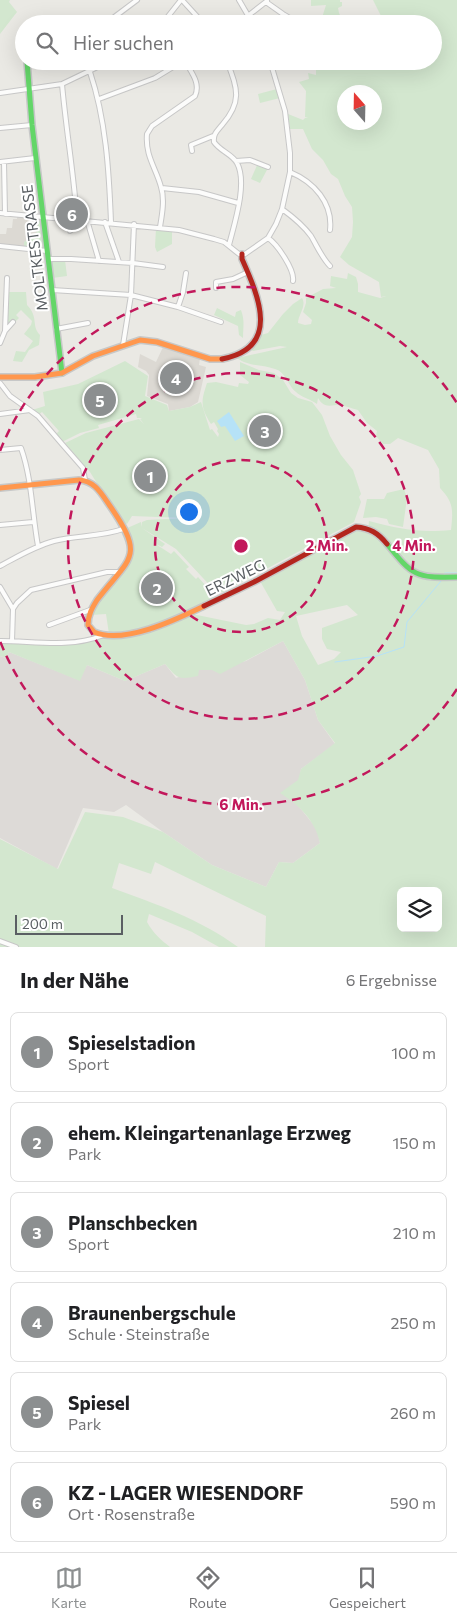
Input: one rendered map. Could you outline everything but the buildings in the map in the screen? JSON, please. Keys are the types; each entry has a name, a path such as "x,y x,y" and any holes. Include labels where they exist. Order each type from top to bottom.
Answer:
{"street":[{"path":"117,15 137,0"},
{"path":"170,15 182,0 196,15"},
{"path":"238,0 249,15 267,1 285,15"},
{"name":"MOLTKESTRASSE","path":"27,70 35,158 62,373"},
{"path":"0,93 62,84 94,70"},
{"path":"99,99 150,80 168,70"},
{"path":"160,227 162,188 148,155 146,134 152,126 195,96 198,90 197,85 189,70"},
{"path":"192,151 192,145 214,136 236,103 236,87 230,70"},
{"path":"35,158 2,162 2,213 160,227 207,236 229,245 237,252 245,254 268,238 276,224 282,209 290,172 290,153 285,111 273,70"},
{"path":"90,72 99,99 108,168 112,222"},
{"path":"62,84 73,169 77,220"},
{"path":"0,128 32,125"},
{"path":"214,136 214,142 217,147 236,161 240,170 241,180 238,203 229,245"},
{"path":"236,161 250,160 268,167"},
{"path":"290,172 310,183 319,192 329,213 330,230"},
{"path":"162,188 199,192 238,203"},
{"path":"282,209 310,234 330,266"},
{"path":"68,219 70,231"},
{"path":"87,220 99,261"},
{"path":"105,222 119,262"},
{"path":"123,345 131,295 134,224"},
{"path":"268,238 279,249 294,276 293,281"},
{"path":"0,246 47,251"},
{"path":"0,377 35,377 62,373 93,356 123,345 147,340 214,359 234,356 246,351 253,345 260,334 260,308 253,284 242,260 242,254"},
{"path":"48,259 119,262 163,267"},
{"path":"216,288 216,282 234,278 248,272"},
{"path":"178,307 186,273"},
{"path":"5,331 7,278"},
{"path":"52,290 131,295 178,307 221,322"},
{"path":"0,343 5,331 13,322"},
{"path":"56,329 88,323"},
{"path":"0,383 10,396 38,416 83,468 82,480"},
{"path":"0,414 30,410"},
{"path":"0,450 21,448 30,485 33,522 38,546"},
{"path":"0,488 82,480 95,484 123,528 129,539 131,549 127,561 120,572 90,610 88,623 91,630 101,636"},
{"path":"0,525 33,522"},
{"name":"ERZWEG","path":"0,641 66,642 158,628 254,582 356,527 363,527 377,533 406,567 418,575 457,577"},
{"path":"0,566 38,546 53,541 105,534 123,528"},
{"path":"12,641 13,608 31,590 107,572 120,572"},
{"path":"0,588 13,608"},
{"path":"49,625 90,610"},
{"path":"0,941 16,947"}],"shaded area":[{"path":"17,216 41,217 45,249 0,245 0,234 6,234 7,228 12,228 13,219 17,219"},
{"path":"164,345 200,358 199,365 206,367 198,402 190,407 169,411 168,404 147,396 149,375 138,367 140,354 156,362"},
{"path":"283,641 305,680 318,720 335,744 301,769 296,803 317,829 320,843 293,863 279,862 266,887 212,865 126,805 114,812 83,808 57,869 0,838 0,656 6,658 9,652 79,680 87,665 125,681 165,664 176,678 198,670 212,670 246,661"}],"green space":[{"path":"0,0 10,0 9,2 17,12 0,34"},
{"path":"311,0 340,0 342,2 342,6 338,8 340,15 323,15 326,5 311,6"},
{"path":"373,0 457,0 457,947 265,947 266,916 155,862 151,874 119,863 112,888 193,920 238,947 219,947 192,932 149,914 147,922 149,926 170,947 0,947 0,839 58,869 85,812 123,817 163,832 212,865 266,887 279,862 293,863 320,843 310,820 294,803 280,793 298,780 301,769 335,743 318,720 305,680 283,641 220,674 212,670 199,670 198,676 182,678 165,664 125,681 87,665 80,681 9,652 6,658 0,656 0,642 84,642 148,631 192,614 246,625 268,618 280,620 285,612 277,611 260,581 352,531 361,529 368,532 369,521 410,530 451,530 450,503 440,488 439,469 428,450 398,438 390,444 383,444 376,436 377,431 367,423 358,410 336,405 326,405 318,398 317,404 296,392 279,371 270,367 246,363 237,358 287,347 280,346 251,350 261,335 268,333 283,314 302,298 303,307 298,323 311,324 312,320 303,312 306,298 323,289 336,288 330,286 331,276 347,279 348,273 356,277 358,292 380,298 386,296 381,297 379,282 349,265 340,257 352,237 352,207 338,179 331,174 323,160 312,149 303,129 290,129 288,114 303,120 308,118 305,117 306,91 299,82 309,79 308,73 316,75 316,70 442,70 442,15 380,15","holes":["347,605 358,615 322,628 322,639 327,649 341,652 334,659 318,665 302,636 296,616"]},
{"path":"277,89 280,98 260,103 258,94"},
{"path":"258,163 268,168 260,183 251,179"},
{"path":"38,221 41,221 45,249 24,247 24,242 37,232"},
{"path":"156,228 172,230 172,244 157,252 155,247"},
{"path":"49,260 65,260 67,276 52,278"},
{"path":"9,292 26,292 27,305 33,313 37,332 40,335 39,345 29,350 22,362 13,361 16,351 25,352 33,341 24,334 32,321 21,310 16,315 19,318 15,322 12,320 7,327"},
{"path":"217,308 235,317 236,312 241,310 243,338 239,335 238,326 214,315"},
{"path":"125,361 148,376 145,396 167,405 169,411 190,407 201,402 210,430 212,429 218,437 218,429 214,422 211,424 203,408 207,383 216,382 238,387 239,383 248,384 249,382 240,375 240,362 259,370 274,373 283,380 291,393 298,398 312,402 322,415 330,436 341,455 353,470 361,494 359,497 361,502 354,522 223,592 216,592 176,549 142,528 165,544 162,547 154,543 171,554 174,551 189,567 186,569 196,579 198,577 207,587 205,589 214,599 158,626 109,634 106,614 91,615 131,555 125,529 141,522 141,527 142,522 147,520 184,518 132,516 127,524 121,522 90,472 65,443 86,433 139,419 144,424 140,419 142,418 137,418 136,414 98,425 99,428 80,433 62,442 55,435 59,431 42,412 38,415 32,410 45,406 43,392 78,384"},
{"path":"404,489 407,498 403,527 389,524 387,519 376,517 363,518 367,499 384,499 387,493"}],"water":[{"path":"229,412 244,436 235,441 225,426 221,427 217,421"}],"waterway":[{"path":"445,573 457,573"},
{"path":"335,662 377,656 404,647 407,622 441,581"}],"traffic: fast":[{"path":"28,70 32,125 62,373"},
{"path":"387,544 403,563 416,573 432,577 457,577"}],"traffic: slow":[{"path":"0,377 35,377 62,373 93,356 140,340 157,342 210,359 222,359"},
{"path":"0,488 79,480 85,481 97,488 110,506 128,537 129,556 125,565 92,609 88,625 94,632 106,635 135,633 150,629 204,606"}],"traffic: jam":[{"path":"222,359 240,353 252,344 259,333 259,304 242,259 242,254"},
{"path":"204,606 254,582 356,527 373,532 387,544"}],"place":[{"name":"KZ - LAGER WIESENDORF","path":"72,214"},
{"name":"Braunenbergschule","path":"176,378"},
{"name":"Spiesel","path":"100,400"},
{"name":"Planschbecken","path":"265,431"},
{"name":"Spieselstadion","path":"150,476"},
{"name":"ehem. Kleingartenanlage Erzweg","path":"157,588"}]}
